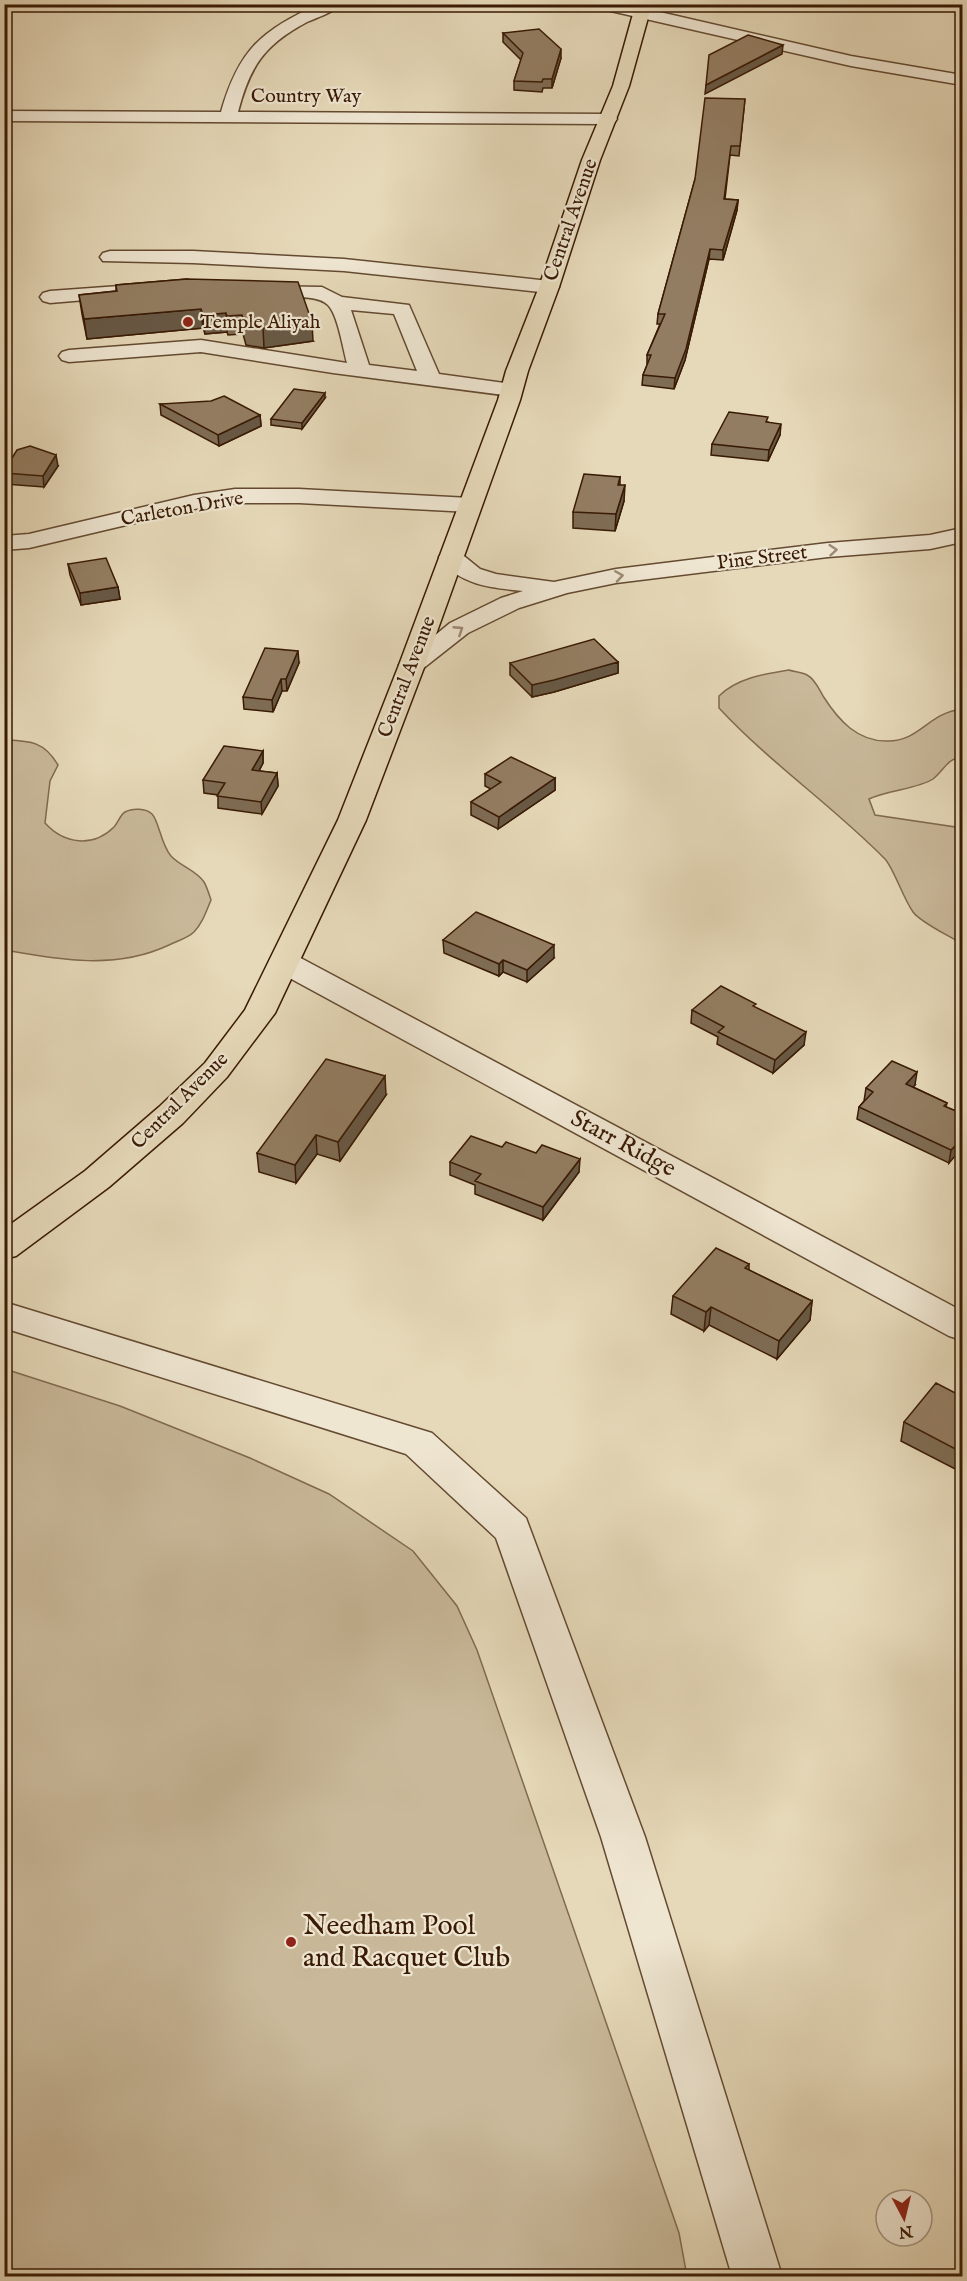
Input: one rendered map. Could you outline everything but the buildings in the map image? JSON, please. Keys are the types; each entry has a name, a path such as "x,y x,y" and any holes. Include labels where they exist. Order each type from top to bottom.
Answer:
{"main road":[{"name":"Central Avenue","path":"4,1247 98,1179 171,1114 216,1070 259,1013 352,820 412,665 549,286 591,160 621,86 644,9"}],"street":[{"path":"228,117 240,76 262,43 284,28 333,4"},
{"path":"602,4 644,9 851,61 963,80"},
{"name":"Country Way","path":"4,116 608,119"},
{"path":"110,257 183,257 344,266 549,286"},
{"path":"50,297 138,290 180,290"},
{"path":"236,292 322,293 338,302 402,309 431,380"},
{"path":"338,302 360,370"},
{"path":"69,356 201,346 512,390"},
{"name":"Carleton Drive","path":"4,543 29,541 194,502 235,496 299,496 470,505"},
{"name":"Pine Street","path":"412,665 459,628 510,603 562,587 616,576 828,550 930,542 963,535"},
{"name":"Pine Street","path":"451,557 471,574 494,581 562,587"},
{"name":"Starr Ridge","path":"284,962 963,1327"},
{"path":"4,1315 419,1443 512,1529 623,1837 757,2277"}],"shaded area":[{"path":"789,670 810,677 843,721 858,734 867,738 899,740 917,732 941,716 962,709 962,757 949,762 933,779 927,782 869,799 875,815 962,828 962,944 917,916 909,906 885,859 759,747 719,708 719,696 734,685 761,675"},
{"path":"5,740 36,744 47,751 58,765 50,781 45,823 61,835 79,841 97,838 114,827 123,813 135,809 152,814 171,856 201,878 208,891 211,900 202,921 194,932 149,953 108,960 88,961 46,957 5,950"},
{"name":"Needham Pool and Racquet Club","path":"5,1369 120,1406 250,1458 329,1494 413,1551 457,1606 477,1650 679,2233 687,2276 5,2276"}],"place":[{"name":"Temple Aliyah","path":"188,322"},
{"name":"Needham Pool and Racquet Club","path":"291,1942"}]}
